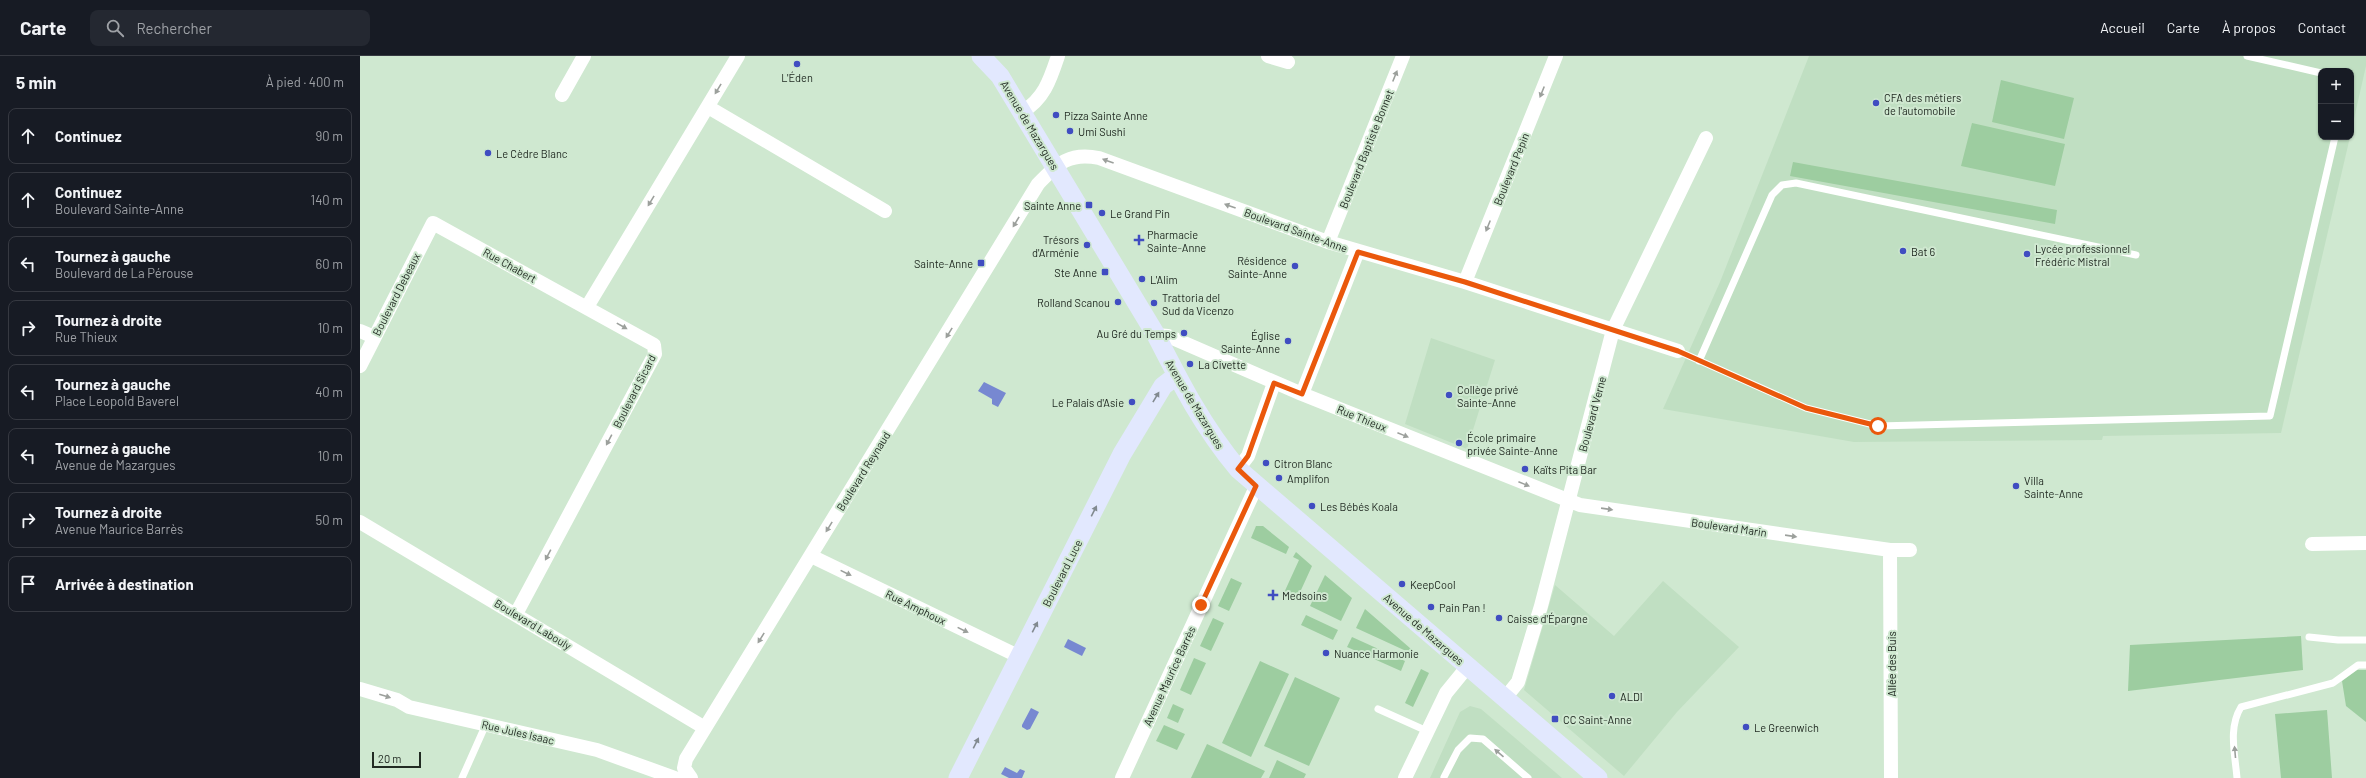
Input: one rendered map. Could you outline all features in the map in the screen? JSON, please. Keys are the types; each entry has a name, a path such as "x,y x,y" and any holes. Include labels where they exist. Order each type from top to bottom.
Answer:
{"street":[{"path":"587,307 738,56"},
{"name":"Avenue de Mazargues","path":"981,56 1000,76 1156,335 1176,376 1214,440 1238,469 1598,778"},
{"path":"1022,112 1041,98 1048,86 1058,56"},
{"path":"1268,56 1288,62"},
{"name":"Boulevard Baptiste Bonnet","path":"1328,242 1403,56"},
{"name":"Boulevard Pepin","path":"1465,282 1556,56"},
{"path":"562,95 582,57"},
{"path":"708,107 885,211"},
{"name":"Boulevard Verne","path":"1505,698 1518,682 1569,502 1614,330 1706,138"},
{"name":"Boulevard Sainte-Anne","path":"1054,167 1072,157 1086,156 1099,158 1328,242 1465,282 1678,351"},
{"name":"Boulevard Reynaud","path":"691,778 684,768 686,759 1038,184 1054,167"},
{"name":"Rue Chabert","path":"433,222 587,307"},
{"name":"Boulevard Debeaux","path":"360,366 433,222"},
{"path":"1302,394 1358,252"},
{"name":"Boulevard Sicard","path":"516,614 654,354 654,345 587,307"},
{"path":"360,331 374,338"},
{"name":"Rue Thieux","path":"1156,335 1168,336 1274,383 1569,502"},
{"name":"Boulevard Luce","path":"958,778 1122,454 1163,386 1176,376"},
{"path":"1238,469 1248,456 1274,383"},
{"name":"Avenue Maurice Barrès","path":"1122,778 1256,486"},
{"name":"Boulevard Marin","path":"1569,502 1580,505 1890,550 1910,550"},
{"name":"Boulevard Labouly","path":"360,522 705,728"},
{"path":"2312,544 2366,543"},
{"name":"Allée des Buis","path":"1890,550 1891,778"},
{"name":"Rue Amphoux","path":"811,556 1020,657"},
{"path":"1405,778 1446,693 1468,666"},
{"name":"Rue Jules Isaac","path":"360,689 397,700 409,706 597,750 675,778"}],"lane":[{"path":"2247,56 2318,72"},
{"path":"1678,351 1806,408 1878,426 2270,416 2335,140"},
{"path":"1699,361 1772,195 1782,185 1796,183 2136,255"},
{"path":"2309,637 2338,640 2366,640"},
{"path":"2237,778 2233,727 2235,717 2241,706 2332,683 2358,665 2366,665"},
{"path":"1378,708 1427,730"},
{"path":"462,778 486,724"},
{"path":"1445,778 1458,750 1470,738 1483,739 1528,778"}],"shaded area":[{"name":"Lycée professionnel Frédéric Mistral","path":"1809,56 2366,56 2366,66 2354,119 2354,68 2318,68 2318,140 2349,140 2281,433 2103,436 2102,440 1854,442 1663,409 1720,282"},
{"path":"2001,80 2074,98 2064,139 1992,122"},
{"path":"1972,123 2065,144 2055,186 1961,166"},
{"path":"1793,162 2057,210 2055,224 1790,176"},
{"name":"Collège privé Sainte-Anne","path":"1431,338 1495,360 1467,449 1405,424"},
{"path":"1256,526 1263,526 1289,547 1286,554 1251,538"},
{"path":"1296,552 1312,566 1296,601 1283,595 1299,560 1293,557"},
{"path":"1325,575 1352,598 1341,621 1310,606"},
{"path":"1231,578 1242,583 1229,611 1218,606"},
{"path":"1663,581 1739,647 1677,712 1624,776 1524,690 1555,585 1614,636"},
{"path":"1365,609 1418,655 1417,656 1356,628"},
{"path":"1306,615 1338,630 1333,640 1301,625"},
{"path":"1213,618 1224,623 1211,651 1200,646"},
{"path":"2301,636 2303,670 2128,691 2130,645"},
{"path":"1352,637 1405,661 1401,671 1347,647"},
{"path":"1194,658 1206,663 1191,695 1180,690"},
{"path":"1260,661 1289,674 1251,757 1222,743"},
{"path":"1421,669 1429,673 1413,707 1405,703"},
{"path":"2357,670 2366,670 2366,722 2346,706 2342,681"},
{"path":"1295,677 1340,698 1309,766 1264,746"},
{"path":"1173,704 1184,709 1178,723 1167,718"},
{"path":"1470,706 1481,709 1562,778 1430,778 1460,712"},
{"path":"2327,710 2332,778 2281,778 2275,714"},
{"path":"1164,725 1185,734 1177,750 1156,741"},
{"path":"1207,744 1265,771 1261,778 1191,778"},
{"path":"1277,760 1306,774 1304,778 1269,778"}],"water":[{"path":"984,382 1006,393 998,407 992,404 992,399 978,391"},
{"path":"1068,639 1086,648 1082,656 1064,647"},
{"path":"1031,708 1039,712 1030,729 1027,730 1022,727 1022,725"},
{"path":"1005,767 1017,773 1020,769 1025,771 1022,778 1009,778 1001,774"}],"place":[{"name":"L'Éden","path":"797,64"},
{"name":"CFA des métiers de l'automobile","path":"1876,103"},
{"name":"Pizza Sainte Anne","path":"1056,115"},
{"name":"Umi Sushi","path":"1070,131"},
{"name":"Le Cèdre Blanc","path":"488,153"},
{"name":"Sainte Anne","path":"1089,205"},
{"name":"Le Grand Pin","path":"1102,213"},
{"name":"Pharmacie Sainte-Anne","path":"1139,240"},
{"name":"Trésors d'Arménie","path":"1087,245"},
{"name":"Bat 6","path":"1903,251"},
{"name":"Lycée professionnel Frédéric Mistral","path":"2027,254"},
{"name":"Sainte-Anne","path":"981,263"},
{"name":"Résidence Sainte-Anne","path":"1295,266"},
{"name":"Ste Anne","path":"1105,272"},
{"name":"L'Alim","path":"1142,279"},
{"name":"Rolland Scanou","path":"1118,302"},
{"name":"Trattoria del Sud da Vicenzo","path":"1154,303"},
{"name":"Au Gré du Temps","path":"1184,333"},
{"name":"Église Sainte-Anne","path":"1288,341"},
{"name":"La Civette","path":"1190,364"},
{"name":"Collège privé Sainte-Anne","path":"1449,395"},
{"name":"Le Palais d'Asie","path":"1132,402"},
{"name":"École primaire privée Sainte-Anne","path":"1459,443"},
{"name":"Citron Blanc","path":"1266,463"},
{"name":"Kaïts Pita Bar","path":"1525,469"},
{"name":"Amplifon","path":"1279,478"},
{"name":"Villa Sainte-Anne","path":"2016,486"},
{"name":"Les Bébés Koala","path":"1312,506"},
{"name":"KeepCool","path":"1402,584"},
{"name":"Medsoins","path":"1273,595"},
{"name":"Pain Pan !","path":"1431,607"},
{"name":"Caisse d'Épargne","path":"1499,618"},
{"name":"Nuance Harmonie","path":"1326,653"},
{"name":"ALDI","path":"1612,696"},
{"name":"CC Saint-Anne","path":"1555,719"},
{"name":"Le Greenwich","path":"1746,727"}],"route":[{"path":"1201,605 1256,486 1238,469 1248,456 1274,383 1302,394 1358,252 1465,282 1678,351 1806,408 1878,426"}]}
